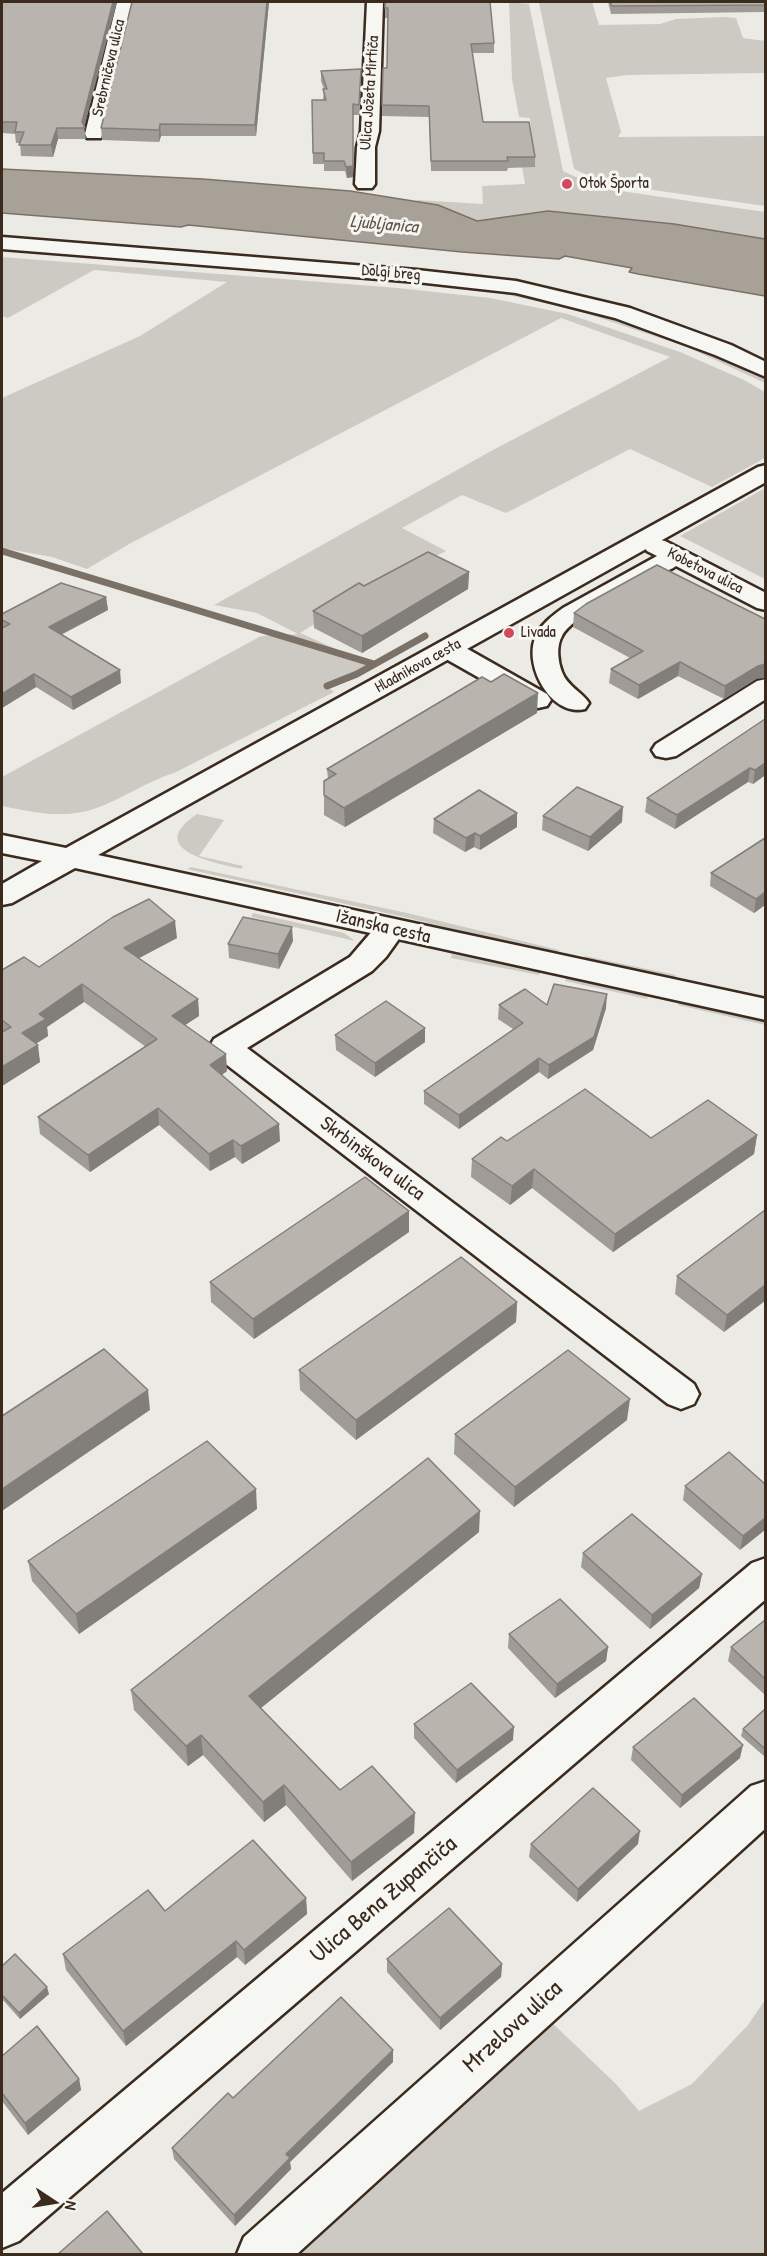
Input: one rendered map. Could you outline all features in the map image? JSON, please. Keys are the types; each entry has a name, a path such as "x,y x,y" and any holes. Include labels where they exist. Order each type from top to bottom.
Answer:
{"street":[{"name":"Srebrničeva ulica","path":"94,134 124,2"},
{"name":"Ulica Jožeta Mirtiča","path":"365,184 366,147 370,131 375,2"},
{"name":"Dolgi breg","path":"2,243 417,276 516,287 557,295 622,313 723,351 765,371"},
{"name":"Hladnikova cesta","path":"2,896 765,472"},
{"name":"Kobetova ulica","path":"644,540 765,603"},
{"path":"448,649 568,707 547,667 546,648 551,632 566,617 615,588 676,557"},
{"path":"666,750 765,687"},
{"name":"Ižanska cesta","path":"2,844 178,880 765,1010"},
{"name":"Skrbinškova ulica","path":"391,929 375,950 360,964 225,1047 681,1394"},
{"name":"Ulica Bena Zupančiča","path":"2,2224 765,1575"},
{"name":"Mrzelova ulica","path":"261,2254 765,1800"}],"shaded area":[{"path":"509,2 529,4 563,171 600,188 765,212 765,239 674,224 548,211 477,221 438,205 416,203 417,200 483,204 482,186 525,184 522,167 535,167 530,118 519,117 512,79"},
{"path":"535,2 592,2 599,25 660,24 676,19 736,18 743,38 765,41 765,73 627,75 606,78 621,132 618,137 765,136 765,206 604,183 574,169 539,3"},
{"path":"2,246 515,290 624,318 765,376 765,383 687,347 576,310 495,292 402,282 2,251"},
{"path":"2,257 398,288 490,298 568,314 680,352 744,380 765,392 765,458 712,487 630,449 506,513 462,495 402,528 446,551 368,591 300,633 372,665 325,685 334,692 174,773 102,806 77,813 52,814 2,806 2,777 261,636 298,634 257,613 214,605 493,450 670,357 561,318 131,543 87,569 52,557 2,548 2,398 140,336 227,282 94,270 8,318 2,316"},
{"path":"765,488 765,579 680,536"},
{"path":"197,814 224,820 199,856 243,866 241,869 201,858 180,845 178,837 183,826"},
{"path":"191,867 407,913 559,950 557,955 404,917 187,869"},
{"path":"253,913 344,933 355,941 251,917"},
{"path":"452,954 541,971 539,975 451,958"},
{"path":"585,956 676,975 674,980 583,960"},
{"path":"567,977 648,995 647,999 565,981"},
{"path":"679,1001 765,1020 765,1025 678,1005"},
{"path":"765,2000 765,2254 284,2254 546,2017 616,2084 639,2111 692,2084 748,2025"}],"water":[{"name":"Ljubljanica","path":"2,169 203,179 350,191 438,205 477,221 548,211 674,224 765,239 765,296 638,274 629,272 632,268 565,256 559,259 462,252 188,225 181,227 2,213"}],"building":[{"path":"2,2 113,2 82,122 85,128 57,128 51,145 19,145 24,132 15,132 17,122 2,122"},
{"path":"132,2 267,2 255,125 160,124 159,130 101,128"},
{"path":"385,2 490,2 494,43 471,44 483,122 529,122 535,157 507,157 508,161 431,161 429,106 382,105 383,68 387,68 388,8 385,8"},
{"path":"610,2 765,2 765,5 612,6"},
{"path":"361,69 359,105 353,104 353,166 346,167 344,161 324,161 324,153 313,153 312,100 326,100 323,89 327,89 321,71"},
{"path":"428,552 469,572 362,636 313,611 359,583 364,586"},
{"path":"657,565 765,619 765,664 725,686 680,662 639,685 611,669 643,651 574,613"},
{"path":"61,583 106,597 49,627 120,670 71,697 34,674 2,694 2,628 10,624 2,620 2,614"},
{"path":"504,674 538,693 344,808 324,795 324,781 336,774 327,769 482,677 491,682"},
{"path":"765,719 765,763 755,770 750,768 677,815 647,798"},
{"path":"577,787 623,807 590,837 543,816"},
{"path":"479,790 517,813 480,836 475,833 466,838 434,819"},
{"path":"765,838 765,892 756,899 711,873"},
{"path":"149,899 175,921 124,948 198,999 172,1016 226,1054 210,1065 279,1124 241,1146 233,1140 209,1154 158,1108 88,1155 38,1117 157,1039 82,984 39,1014 46,1019 22,1033 38,1045 2,1067 2,1032 11,1027 2,1020 2,970 24,957 39,967 113,917"},
{"path":"243,917 292,927 278,954 228,944"},
{"path":"554,984 607,994 594,1037 549,1065 539,1058 459,1115 424,1091 523,1023 499,1005 525,989 547,1005"},
{"path":"386,1001 425,1028 375,1063 335,1035"},
{"path":"585,1089 651,1138 708,1100 757,1135 615,1234 534,1169 512,1186 472,1159 501,1137 507,1141"},
{"path":"365,1177 409,1211 253,1319 210,1282"},
{"path":"765,1210 765,1285 727,1315 677,1276"},
{"path":"461,1257 517,1302 356,1420 299,1370"},
{"path":"104,1349 148,1390 2,1489 2,1416"},
{"path":"568,1350 630,1399 515,1487 455,1434"},
{"path":"207,1441 256,1489 76,1614 28,1561"},
{"path":"729,1452 765,1484 765,1518 743,1536 685,1486"},
{"path":"428,1458 480,1511 249,1696 340,1790 372,1766 415,1813 351,1862 284,1785 263,1802 201,1735 186,1746 131,1690"},
{"path":"632,1514 702,1574 652,1615 583,1553"},
{"path":"560,1599 608,1647 557,1684 509,1634"},
{"path":"765,1620 765,1679 731,1647"},
{"path":"471,1683 514,1727 457,1770 414,1724"},
{"path":"694,1698 743,1745 682,1795 633,1747"},
{"path":"765,1709 765,1749 743,1729"},
{"path":"593,1788 640,1831 578,1889 531,1844"},
{"path":"253,1840 306,1898 244,1950 236,1941 123,2031 63,1954 148,1890 165,1911"},
{"path":"449,1908 502,1964 440,2018 387,1959"},
{"path":"15,1954 47,1987 19,2013 2,1995 2,1966"},
{"path":"341,1997 393,2050 286,2154 290,2158 234,2215 172,2148 228,2093 233,2098"},
{"path":"37,2026 79,2079 25,2123 2,2093 2,2056"},
{"path":"107,2211 143,2254 58,2254"}],"waterway":[{"path":"2,551 374,664"},
{"path":"327,686 357,674 425,636"}],"place":[{"name":"Otok Športa","path":"567,184"},
{"name":"Livada","path":"509,633"}]}
